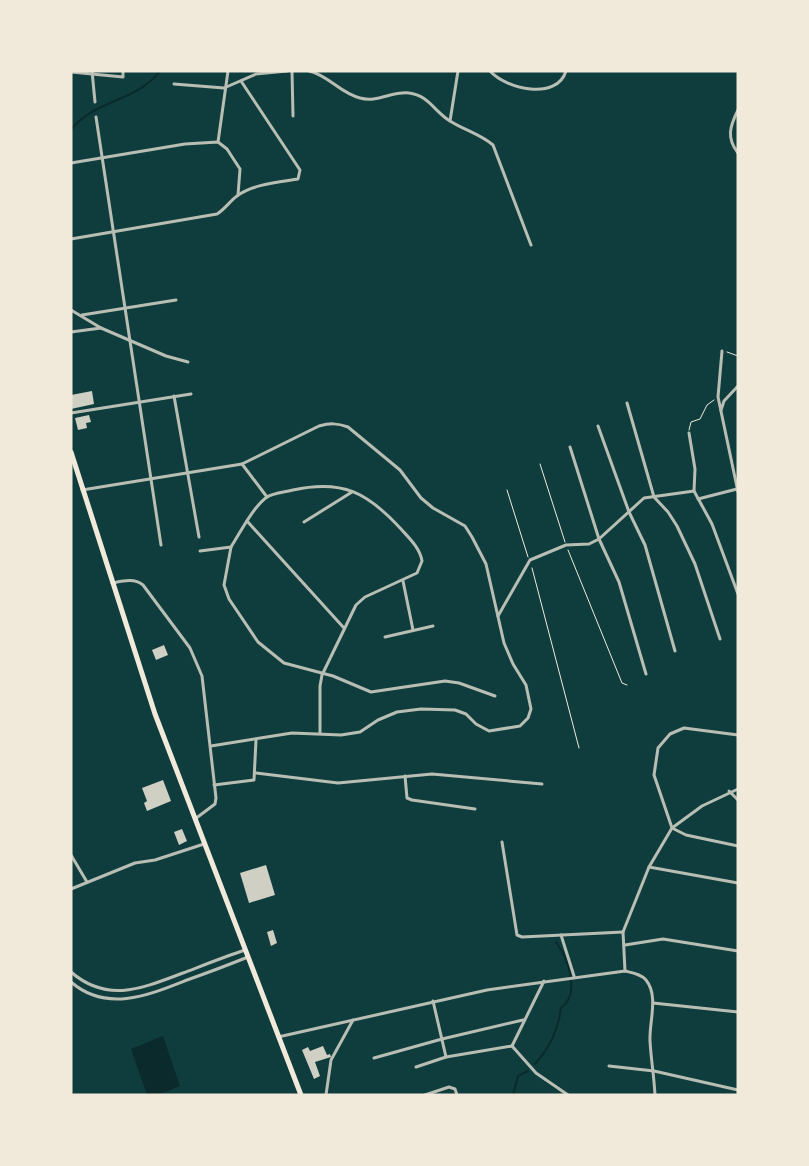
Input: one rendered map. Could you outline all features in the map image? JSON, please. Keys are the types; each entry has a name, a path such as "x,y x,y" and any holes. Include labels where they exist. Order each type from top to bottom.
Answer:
{"main road":[{"path":"71,452 155,714 300,1095"}],"street":[{"path":"71,72 123,77 123,71"},
{"path":"218,142 224,88 228,71"},
{"path":"174,84 224,88 256,74 287,71"},
{"path":"292,71 293,116"},
{"path":"309,71 320,74 332,84 360,98 375,99 397,93 421,95 450,121 482,137 493,145 531,245"},
{"path":"450,121 458,71"},
{"path":"490,71 507,84 524,89 553,86 558,83 566,71"},
{"path":"92,73 95,102"},
{"path":"71,239 217,214 227,208 238,195 258,187 298,179 301,175 300,170 241,81"},
{"path":"738,110 731,124 730,138 738,153"},
{"path":"96,116 161,545"},
{"path":"71,163 185,144 218,142 227,149 240,169 238,195"},
{"path":"82,315 176,300"},
{"path":"71,310 101,328 129,338 166,356 188,362"},
{"path":"71,332 101,328"},
{"path":"698,499 737,490 718,397 722,351"},
{"path":"721,414 724,401 738,386"},
{"path":"71,413 191,394"},
{"path":"174,396 199,537"},
{"path":"627,403 654,497 668,512 677,526 695,564 720,638"},
{"path":"82,490 242,464 320,426 332,423 340,424 348,427 400,470 421,498 433,508 465,526 486,564 504,643 513,664 526,684 530,696 531,709 528,718 520,726 489,731 476,724 466,714 455,710 421,708 397,712 378,720 360,732 341,735 292,733 211,746"},
{"path":"598,426 629,512 650,561 675,651"},
{"path":"689,433 695,469 694,491 712,524 738,594"},
{"path":"570,447 599,539 619,582 646,674"},
{"path":"242,464 267,497"},
{"path":"320,733 320,686 322,675 356,605 365,597 417,573 422,564 421,557 414,543 386,513 367,497 336,486 318,486 267,497 247,521 231,547 224,585 229,599 258,642 284,663 322,675 333,676 370,692 445,681 459,682 494,696"},
{"path":"498,616 530,560 566,545 589,544 599,539 644,498 694,491"},
{"path":"304,522 353,492"},
{"path":"247,521 344,628"},
{"path":"200,551 231,547"},
{"path":"112,583 127,580 138,581 177,628 190,648 202,676 211,746 215,804 195,819"},
{"path":"403,581 413,630"},
{"path":"385,637 432,626"},
{"path":"738,735 723,731 684,728 670,734 658,748 654,775 672,828 686,835 738,846"},
{"path":"214,785 251,781 255,778 256,740"},
{"path":"256,773 338,783 432,774 542,784"},
{"path":"405,776 407,798 475,809"},
{"path":"625,970 623,932 649,867 672,828 702,806 729,791 738,789"},
{"path":"729,791 738,800"},
{"path":"502,842 517,935 522,937 623,932"},
{"path":"71,889 135,863 155,860 204,844"},
{"path":"71,855 73,863 87,882"},
{"path":"649,867 738,884"},
{"path":"561,935 574,976"},
{"path":"625,945 663,939 738,951"},
{"path":"71,972 90,985 101,989 124,991 144,988 245,950"},
{"path":"71,982 88,994 99,998 122,1000 147,996 248,957"},
{"path":"278,1037 433,1001 574,976 625,970 639,974 646,980 653,1003 650,1042 655,1095"},
{"path":"512,1046 523,1020 544,981"},
{"path":"433,1001 446,1057"},
{"path":"653,1003 738,1012"},
{"path":"326,1095 331,1060 353,1020"},
{"path":"374,1058 442,1039 523,1020"},
{"path":"416,1067 446,1057 512,1046"},
{"path":"512,1046 536,1073 568,1095"},
{"path":"609,1066 654,1071 738,1090"},
{"path":"425,1095 449,1086 455,1089 456,1095"}],"path":[{"path":"722,351 738,356"},
{"path":"689,433 691,422 700,419 707,405 718,397"},
{"path":"540,464 566,545 622,683 627,685"},
{"path":"507,490 530,560 579,748"}],"water":[{"path":"163,1036 180,1086 158,1095 147,1095 131,1049"}],"building":[{"path":"92,391 94,404 71,409 71,395"},
{"path":"89,415 91,422 86,423 87,428 78,430 75,418"},
{"path":"164,645 168,655 156,660 152,650"},
{"path":"163,780 171,801 147,811 144,803 147,801 142,788"},
{"path":"182,829 187,841 179,845 174,832"},
{"path":"266,865 275,895 249,903 240,873"},
{"path":"273,930 277,943 271,946 267,932"},
{"path":"323,1046 327,1055 330,1054 331,1057 315,1062 320,1076 314,1079 302,1050 308,1047 310,1051"}],"waterway":[{"path":"71,130 91,112 139,89 160,71"},
{"path":"535,1064 552,1038 558,1024 561,1008 567,1002 570,994 571,985 568,966 556,942"},
{"path":"513,1095 518,1076 528,1071"}]}
